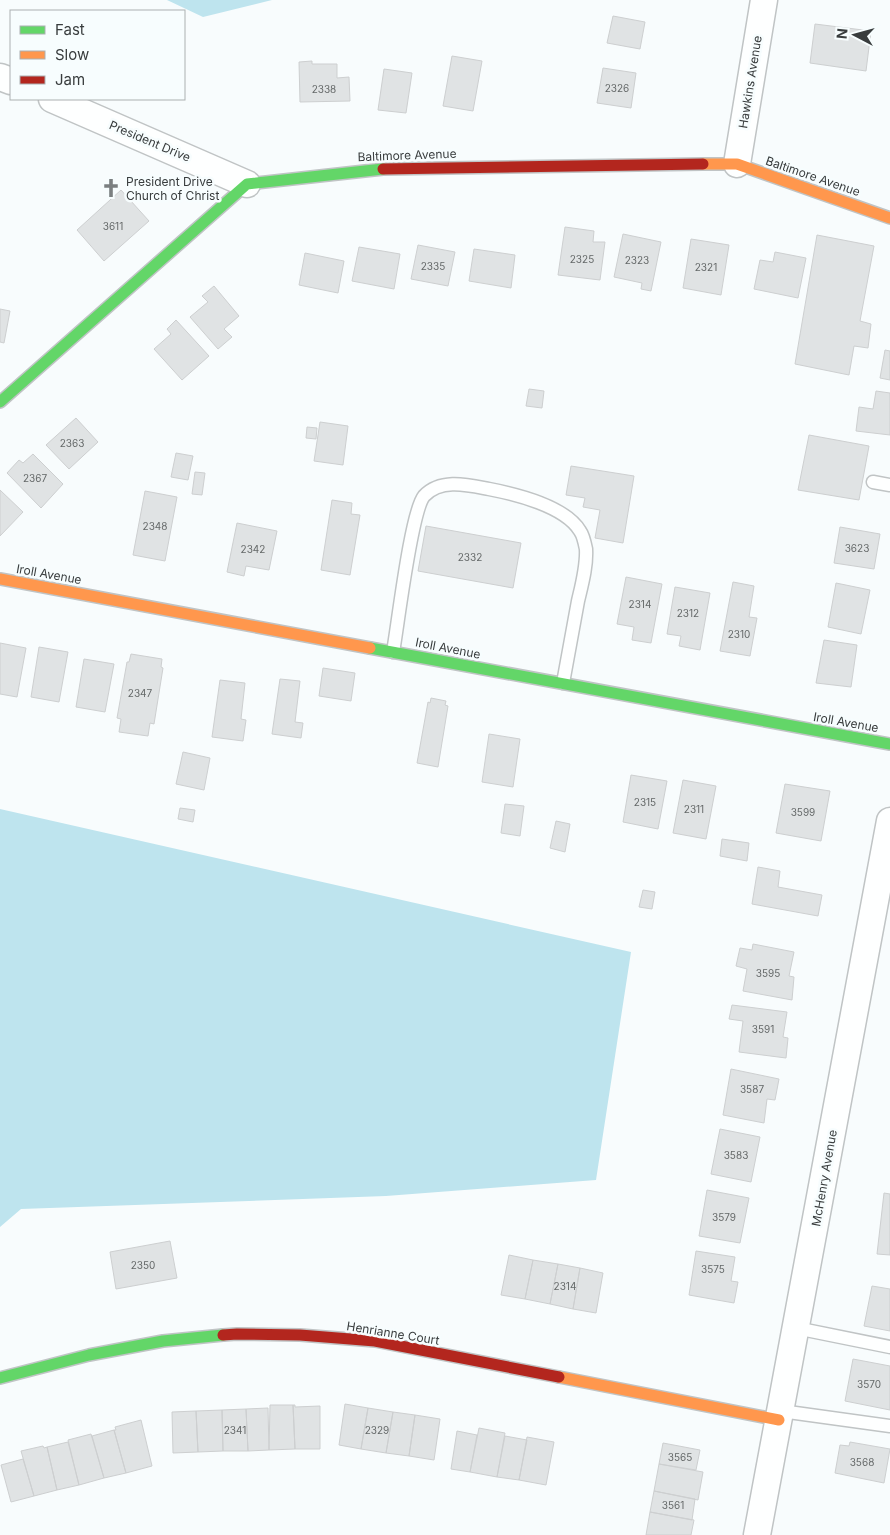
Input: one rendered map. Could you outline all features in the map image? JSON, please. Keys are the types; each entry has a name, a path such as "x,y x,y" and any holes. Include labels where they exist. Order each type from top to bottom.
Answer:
{"street":[{"name":"Hawkins Avenue","path":"737,164 764,0"},
{"name":"President Drive","path":"54,100 247,184"},
{"name":"Baltimore Avenue","path":"247,184 370,169 737,164 890,218"},
{"path":"0,402 247,184"},
{"name":"Iroll Avenue","path":"0,579 890,744"},
{"name":"McHenry Avenue","path":"757,1535 890,820"},
{"name":"Henrianne Court","path":"0,1378 89,1355 163,1341 238,1334 300,1334 374,1341 780,1415"}],"lane":[{"path":"873,482 890,485"},
{"path":"393,652 412,536 423,497 436,487 452,484 470,486 520,497 548,507 567,517 581,531 586,547 585,568 563,683"},
{"path":"796,1328 890,1347"},
{"path":"780,1415 890,1426"}],"shaded area":[{"path":"167,0 272,0 203,17"},
{"path":"0,809 631,952 596,1180 386,1196 21,1209 0,1227"}],"building":[{"path":"613,16 645,22 640,49 607,43"},
{"path":"815,24 871,31 866,71 810,63"},
{"path":"452,56 482,61 473,111 443,106"},
{"path":"312,61 312,64 337,64 337,78 349,77 350,101 300,102 299,62"},
{"path":"603,68 636,73 631,108 597,103"},
{"path":"384,69 412,73 406,113 378,110"},
{"path":"121,190 149,221 104,261 77,230"},
{"path":"565,227 594,231 593,242 605,242 600,280 558,275"},
{"path":"623,234 661,242 651,291 641,289 642,283 614,277"},
{"path":"817,235 874,246 860,321 871,324 868,348 854,346 849,375 795,364"},
{"path":"691,239 729,245 721,295 683,288"},
{"path":"418,245 455,252 448,286 411,279"},
{"path":"359,247 400,254 394,289 352,281"},
{"path":"474,249 515,255 511,288 469,281"},
{"path":"775,252 806,258 798,298 754,289 760,260 773,262"},
{"path":"305,253 344,261 338,293 299,285"},
{"path":"214,286 239,316 224,329 232,337 218,349 190,317 208,302 202,296"},
{"path":"0,309 10,311 4,343 0,342"},
{"path":"176,320 209,356 182,380 154,349 171,334 167,329"},
{"path":"885,350 890,351 890,380 880,378"},
{"path":"529,389 544,391 542,408 526,406"},
{"path":"876,391 890,393 890,435 856,431 859,407 873,409"},
{"path":"76,418 98,442 69,469 46,445"},
{"path":"320,422 348,426 343,465 314,461"},
{"path":"307,427 317,428 316,439 306,438"},
{"path":"809,435 869,446 859,500 798,490"},
{"path":"176,453 193,456 188,480 171,477"},
{"path":"33,454 63,484 41,508 7,473 19,460 23,463"},
{"path":"571,466 634,476 623,543 595,538 600,510 583,507 585,498 566,495"},
{"path":"195,472 205,473 202,495 192,494"},
{"path":"0,490 23,512 0,536"},
{"path":"145,491 177,497 165,561 133,555"},
{"path":"332,500 352,503 351,514 360,515 350,575 321,570"},
{"path":"237,523 277,531 269,570 246,566 244,576 227,572"},
{"path":"426,526 521,543 513,588 418,571"},
{"path":"840,527 880,534 874,569 834,563"},
{"path":"626,577 662,584 651,643 632,640 634,627 617,624"},
{"path":"733,582 754,586 749,617 757,618 750,656 720,651"},
{"path":"836,583 870,590 861,634 828,627"},
{"path":"675,587 710,593 700,650 679,646 681,636 667,634"},
{"path":"824,640 857,645 851,687 816,683"},
{"path":"0,643 26,648 17,697 0,694"},
{"path":"39,647 68,652 59,702 31,697"},
{"path":"131,654 162,659 161,667 163,668 154,724 150,723 148,736 119,732 121,719 117,718 127,662 129,662"},
{"path":"84,659 114,664 105,712 76,707"},
{"path":"323,668 355,673 351,701 319,696"},
{"path":"280,679 300,681 295,722 303,723 301,738 272,734"},
{"path":"220,680 245,683 241,719 246,720 243,741 212,737"},
{"path":"431,698 446,701 445,705 448,706 438,767 417,763 428,702 430,703"},
{"path":"489,734 520,739 513,787 482,782"},
{"path":"183,752 210,758 204,790 176,784"},
{"path":"631,775 667,781 658,829 623,822"},
{"path":"683,780 716,786 706,839 673,833"},
{"path":"785,784 830,791 821,841 776,833"},
{"path":"505,804 524,806 520,836 501,833"},
{"path":"180,808 195,810 193,822 178,819"},
{"path":"556,821 570,824 565,852 550,848"},
{"path":"722,839 749,843 747,861 720,856"},
{"path":"758,867 780,871 778,887 822,895 818,916 752,904"},
{"path":"643,890 655,892 652,909 639,907"},
{"path":"753,944 794,952 789,976 794,977 792,1000 743,991 747,969 736,966 740,948 752,950"},
{"path":"732,1005 787,1012 783,1037 788,1038 786,1058 739,1052 743,1021 729,1019"},
{"path":"731,1069 779,1079 775,1100 767,1099 764,1123 723,1115"},
{"path":"720,1129 760,1137 751,1182 711,1174"},
{"path":"707,1190 749,1198 740,1243 699,1236"},
{"path":"884,1193 890,1194 890,1255 877,1254"},
{"path":"170,1241 177,1278 116,1289 110,1252"},
{"path":"696,1251 735,1257 731,1281 738,1282 734,1303 689,1295"},
{"path":"509,1255 533,1260 525,1299 501,1295"},
{"path":"533,1260 558,1264 550,1304 525,1299"},
{"path":"558,1264 580,1268 573,1309 550,1304"},
{"path":"580,1268 603,1273 596,1313 573,1309"},
{"path":"872,1286 890,1289 890,1331 864,1326"},
{"path":"853,1359 890,1366 890,1410 845,1401"},
{"path":"345,1404 368,1408 361,1449 339,1445"},
{"path":"270,1405 293,1405 295,1449 269,1450"},
{"path":"293,1405 295,1407 320,1406 320,1449 295,1449"},
{"path":"268,1408 269,1450 248,1451 246,1409"},
{"path":"368,1408 393,1412 386,1453 361,1449"},
{"path":"246,1409 248,1451 223,1451 222,1410"},
{"path":"222,1410 223,1451 198,1452 196,1411"},
{"path":"196,1411 198,1452 173,1453 172,1412"},
{"path":"393,1412 415,1415 409,1456 386,1453"},
{"path":"415,1415 440,1419 434,1460 409,1456"},
{"path":"141,1420 152,1466 126,1473 114,1430 116,1430 115,1427"},
{"path":"479,1428 505,1433 497,1477 470,1472"},
{"path":"114,1430 126,1473 104,1478 92,1436"},
{"path":"457,1431 477,1435 470,1472 451,1469"},
{"path":"91,1434 104,1478 79,1485 68,1440"},
{"path":"505,1436 527,1440 519,1480 497,1477"},
{"path":"527,1437 554,1442 546,1485 519,1480"},
{"path":"68,1442 79,1485 57,1490 47,1447"},
{"path":"850,1442 890,1449 884,1483 835,1473 840,1445 849,1446"},
{"path":"663,1443 700,1450 696,1470 659,1464"},
{"path":"43,1446 44,1448 47,1447 57,1490 34,1496 21,1451"},
{"path":"23,1459 34,1496 11,1502 1,1465"},
{"path":"659,1464 703,1472 698,1500 654,1491"},
{"path":"654,1491 695,1499 692,1520 650,1512"},
{"path":"650,1512 694,1520 691,1535 646,1535"}],"traffic: fast":[{"path":"0,402 247,184 383,169"},
{"path":"370,648 890,744"},
{"path":"0,1378 89,1355 163,1341 223,1335"}],"traffic: slow":[{"path":"703,164 737,164 890,218"},
{"path":"0,579 370,648"},
{"path":"559,1377 779,1420"}],"traffic: jam":[{"path":"383,169 703,164"},
{"path":"223,1335 300,1335 375,1341 559,1377"}],"place":[{"name":"President Drive Church of Christ","path":"111,188"}]}
